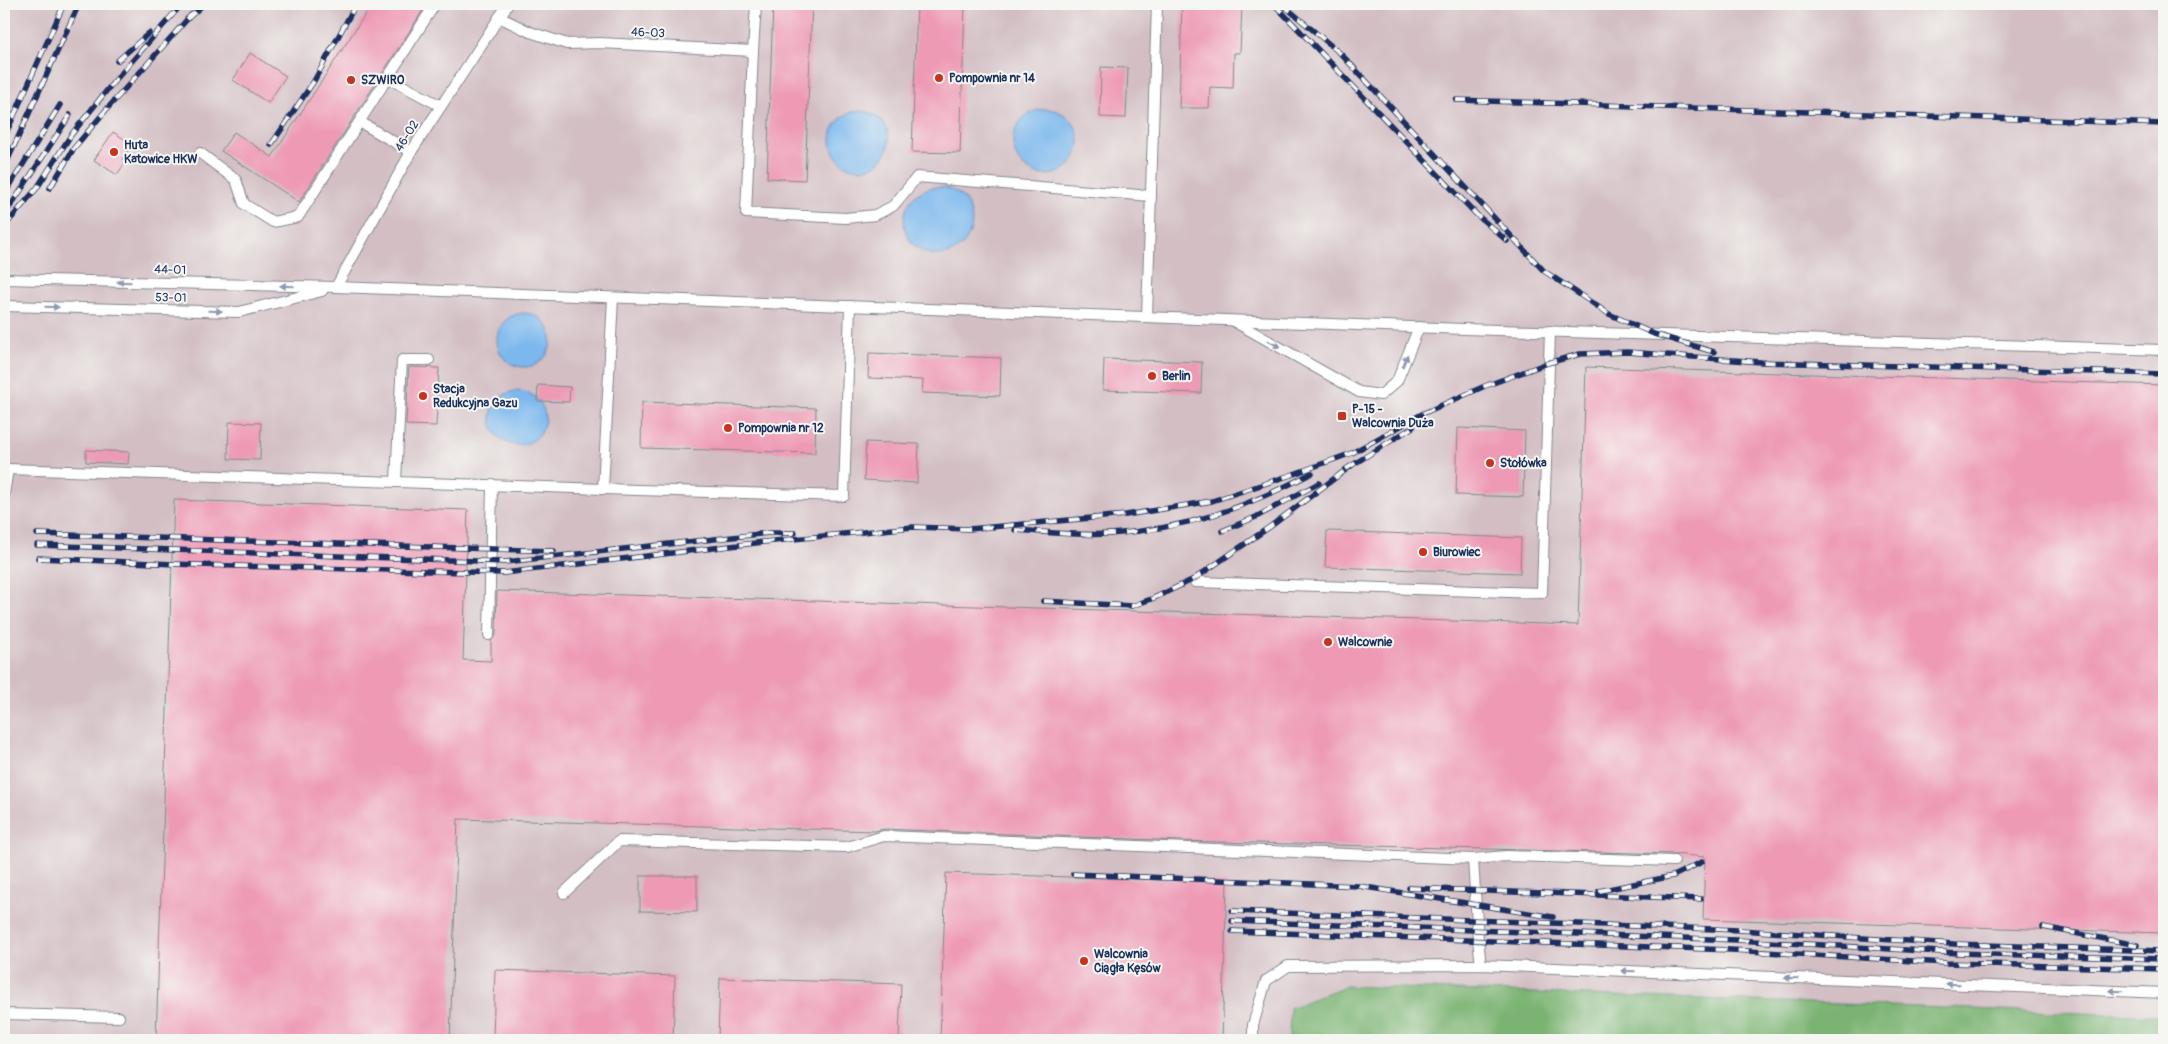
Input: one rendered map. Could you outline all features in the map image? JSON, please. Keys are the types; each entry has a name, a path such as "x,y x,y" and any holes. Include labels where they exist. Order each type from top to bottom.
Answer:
{"lane":[{"path":"200,153 236,180 244,204 273,222 298,217 435,4"},
{"name":"46-02","path":"336,287 412,152 508,4"},
{"path":"756,4 746,213 846,218 875,216 893,206 917,177 1151,196"},
{"path":"1147,317 1157,4"},
{"name":"46-03","path":"499,17 530,32 567,44 600,43 753,51"},
{"path":"388,78 442,106"},
{"path":"360,122 412,152"},
{"name":"44-01","path":"4,278 336,287 1419,327 2164,350"},
{"name":"53-01","path":"4,306 239,312 336,287"},
{"path":"603,488 613,298"},
{"path":"4,494 8,469 844,496 850,306"},
{"path":"1232,320 1359,392 1381,396 1397,381 1419,327"},
{"path":"1195,582 1542,593 1550,331"},
{"path":"396,481 402,360 429,360"},
{"path":"489,635 492,484"},
{"path":"564,893 619,841 847,847 884,836 1474,859 1506,856 1674,862"},
{"path":"1474,859 1481,965"},
{"path":"1253,1040 1253,1025 1266,981 1288,966 1481,965 2164,993"},
{"path":"4,1014 119,1017"}],"shaded area":[{"path":"4,4 2164,4 2164,1040 4,1040"}],"green space":[{"path":"1345,986 2164,1016 2164,1040 1289,1040 1290,1008"}],"water":[{"path":"1039,109 1053,109 1065,114 1074,123 1079,135 1077,155 1070,166 1053,175 1039,175 1027,170 1018,161 1013,149 1013,135 1018,123 1027,114"},
{"path":"854,111 866,111 881,119 889,134 889,146 881,161 866,169 854,169 839,161 831,146 831,134 839,119"},
{"path":"938,187 951,190 962,197 969,208 972,221 969,234 962,245 951,252 938,255 925,252 914,245 907,234 904,221 907,208 914,197 925,190"},
{"path":"524,313 534,315 543,321 549,330 551,340 549,350 543,359 534,365 524,367 514,365 505,359 499,350 497,340 499,330 505,321 514,315"},
{"path":"513,391 523,391 533,395 541,403 545,418 541,433 533,441 523,445 513,445 503,441 495,433 491,423 491,413 495,403 503,395"}],"building":[{"name":"SZWIRO","path":"372,4 427,4 299,202 221,151 234,132 272,157"},
{"path":"773,4 812,4 805,180 767,178"},
{"name":"Pompownia nr 14","path":"917,4 965,4 960,153 912,152"},
{"path":"1182,4 1242,6 1240,53 1234,53 1233,88 1210,87 1209,108 1179,108"},
{"path":"250,53 286,76 268,103 233,80"},
{"path":"1101,67 1128,68 1126,118 1100,117"},
{"name":"Huta Katowice HKW","path":"113,132 132,144 122,159 126,161 117,175 94,160"},
{"path":"869,353 1001,358 1000,396 922,393 923,380 868,378"},
{"name":"Berlin","path":"1104,359 1202,362 1201,393 1103,390"},
{"name":"Stacja Redukcyjna Gazu","path":"409,367 439,368 436,426 406,425"},
{"name":"Walcownie","path":"1586,367 2164,385 2164,933 1703,919 1705,857 1674,854 1181,841 884,829 875,831 458,819 450,1040 156,1040 174,500 468,510 463,660 491,661 491,641 496,635 497,591 1578,625"},
{"path":"538,385 570,387 569,402 537,401"},
{"name":"Pompownia nr 12","path":"642,402 816,408 815,453 641,448"},
{"path":"229,422 261,423 260,460 228,459"},
{"name":"Stołówka","path":"1458,428 1525,431 1523,497 1456,495"},
{"path":"866,442 919,444 917,483 864,480"},
{"path":"86,450 129,452 128,464 86,462"},
{"name":"Biurowiec","path":"1327,531 1521,538 1520,573 1325,567"},
{"name":"Walcownia Ciągła Kęsów","path":"946,873 1227,882 1222,1040 940,1040"},
{"path":"640,876 697,876 697,912 640,911"},
{"path":"495,970 675,976 673,1040 493,1040"},
{"path":"720,978 901,984 899,1040 718,1040"}],"railway":[{"path":"4,138 64,4"},
{"path":"4,168 79,4"},
{"path":"4,227 37,188 71,135 112,84 182,4"},
{"path":"187,19 204,4"},
{"path":"271,145 314,81 356,4"},
{"path":"1274,4 1477,215 1507,241"},
{"path":"1282,4 1341,54 1544,271 1609,314 1654,334 1714,352"},
{"path":"50,188 74,148 191,15"},
{"path":"117,61 149,33"},
{"path":"1456,100 2164,124"},
{"path":"4,195 60,105"},
{"path":"4,216 70,115"},
{"path":"38,558 198,565 504,573 764,542 913,527 969,529 1126,515 1212,501 1291,475 1352,453 1424,413 1485,386 1548,363 1580,354 1627,352 1761,362 2164,374"},
{"path":"1346,469 1413,427"},
{"path":"1043,601 1132,606 1154,598 1194,579 1271,526 1351,466"},
{"path":"1015,530 1062,534 1110,534 1164,527 1190,522 1239,506 1263,497 1312,473"},
{"path":"1222,531 1256,517 1319,483"},
{"path":"37,545 505,562 769,533 795,533"},
{"path":"37,534 554,551"},
{"path":"1599,891 1673,876 1702,862"},
{"path":"1073,874 1359,886 1553,917"},
{"path":"1409,888 1701,899"},
{"path":"1232,911 1740,930 1954,944 2164,951"},
{"path":"1232,921 1737,940 1958,953 2164,959"},
{"path":"2043,927 2137,945"},
{"path":"1232,931 1731,950 1946,963 2164,969"}],"place":[{"name":"Pompownia nr 14","path":"939,78"},
{"name":"SZWIRO","path":"351,80"},
{"name":"Huta Katowice HKW","path":"114,152"},
{"name":"Berlin","path":"1152,376"},
{"name":"Stacja Redukcyjna Gazu","path":"423,396"},
{"name":"P-15 - Walcownia Duża","path":"1342,416"},
{"name":"Pompownia nr 12","path":"728,428"},
{"name":"Stołówka","path":"1490,463"},
{"name":"Biurowiec","path":"1423,552"},
{"name":"Walcownie","path":"1328,642"},
{"name":"Walcownia Ciągła Kęsów","path":"1084,961"}]}
